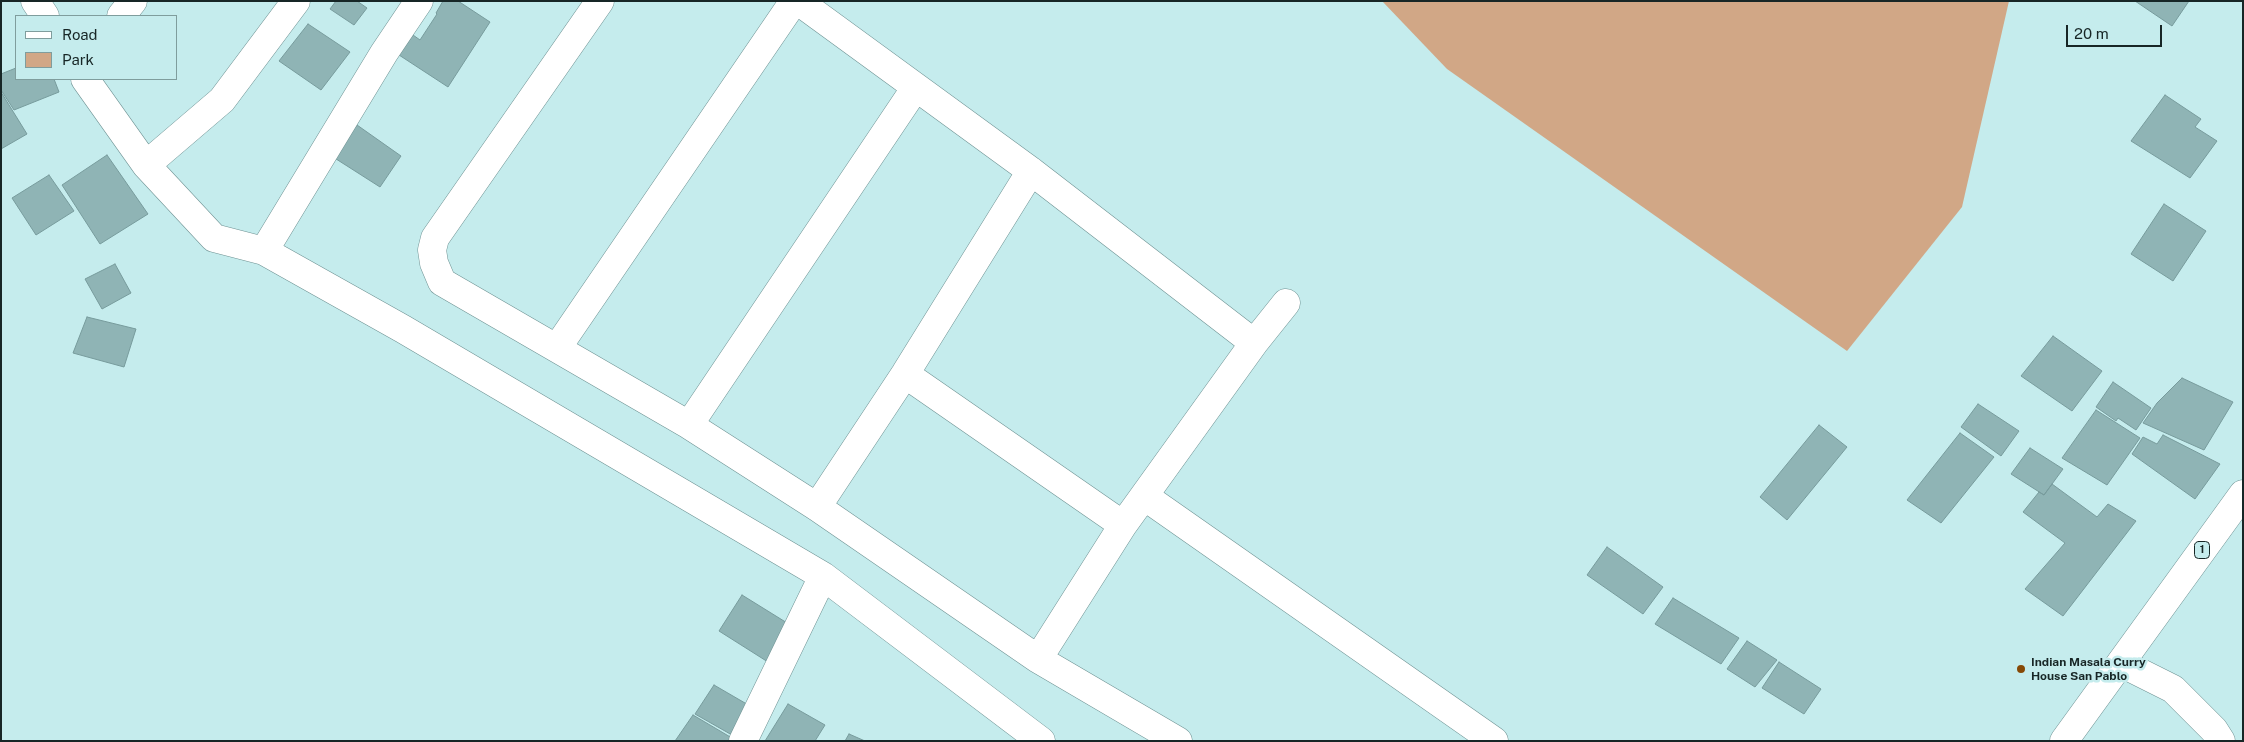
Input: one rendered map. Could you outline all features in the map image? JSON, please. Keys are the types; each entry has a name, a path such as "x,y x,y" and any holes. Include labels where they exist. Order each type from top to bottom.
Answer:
{"street":[{"path":"35,1 44,15"},
{"path":"122,15 133,1"},
{"path":"146,165 222,100 296,1"},
{"path":"264,251 384,53 419,1"},
{"path":"600,1 435,238 432,250 434,264 442,282 689,425 817,506 1038,659 1178,741"},
{"path":"557,348 794,1"},
{"path":"798,1 1031,171 1254,343"},
{"path":"86,80 146,165 214,238 264,251 403,329 823,576 1041,741"},
{"path":"689,425 916,87"},
{"path":"817,506 905,374 1031,171"},
{"path":"1038,659 1123,525 1254,343 1286,303"},
{"path":"905,374 1123,525"},
{"name":"1","path":"2064,741 2243,494"},
{"path":"1144,496 1494,741"},
{"path":"743,741 823,576"},
{"path":"2121,664 2173,689 2214,730 2221,741"}],"green space":[{"path":"1382,1 2009,1 1962,207 1847,351 1447,69"}],"building":[{"path":"336,1 357,1 367,8 354,25 330,9"},
{"path":"443,1 458,1 490,22 448,87 399,55 413,35 420,40"},
{"path":"2135,1 2189,1 2172,26"},
{"path":"308,24 350,52 321,90 279,61"},
{"path":"15,68 15,80 54,80 59,92 14,110 1,90 1,74"},
{"path":"1,92 27,134 1,149"},
{"path":"2165,95 2201,119 2195,127 2217,141 2190,178 2131,141"},
{"path":"357,125 401,156 380,187 333,157"},
{"path":"107,155 148,214 100,244 62,185"},
{"path":"49,175 74,211 36,235 12,198"},
{"path":"2164,204 2206,231 2173,281 2131,254"},
{"path":"115,264 131,293 102,309 85,279"},
{"path":"87,317 136,329 124,367 73,353"},
{"path":"2053,336 2102,371 2072,411 2021,376"},
{"path":"2182,378 2233,402 2204,450 2143,423 2157,403"},
{"path":"2113,382 2151,408 2136,430 2118,418 2116,421 2096,407"},
{"path":"1978,404 2019,431 2001,456 1961,427"},
{"path":"2096,410 2140,438 2107,485 2062,458"},
{"path":"1819,425 1847,447 1787,520 1760,497"},
{"path":"1960,433 1994,457 1941,523 1907,500"},
{"path":"2163,435 2220,464 2195,499 2132,454 2143,437 2157,444"},
{"path":"2030,448 2063,469 2044,495 2011,474"},
{"path":"2052,484 2097,517 2108,504 2136,521 2063,616 2025,589 2065,543 2023,512 2039,492 2044,495"},
{"path":"1607,547 1663,587 1643,614 1587,575"},
{"path":"742,595 792,626 768,662 719,631"},
{"path":"1673,598 1739,638 1721,664 1655,624"},
{"path":"1747,641 1777,660 1755,687 1727,669"},
{"path":"1779,662 1821,689 1804,714 1762,688"},
{"path":"714,685 757,710 739,739 695,714"},
{"path":"788,704 825,725 815,741 765,741"},
{"path":"693,715 737,741 675,741"},
{"path":"849,734 865,741 845,741"}],"place":[{"name":"Indian Masala Curry House San Pablo","path":"2021,669"}]}
